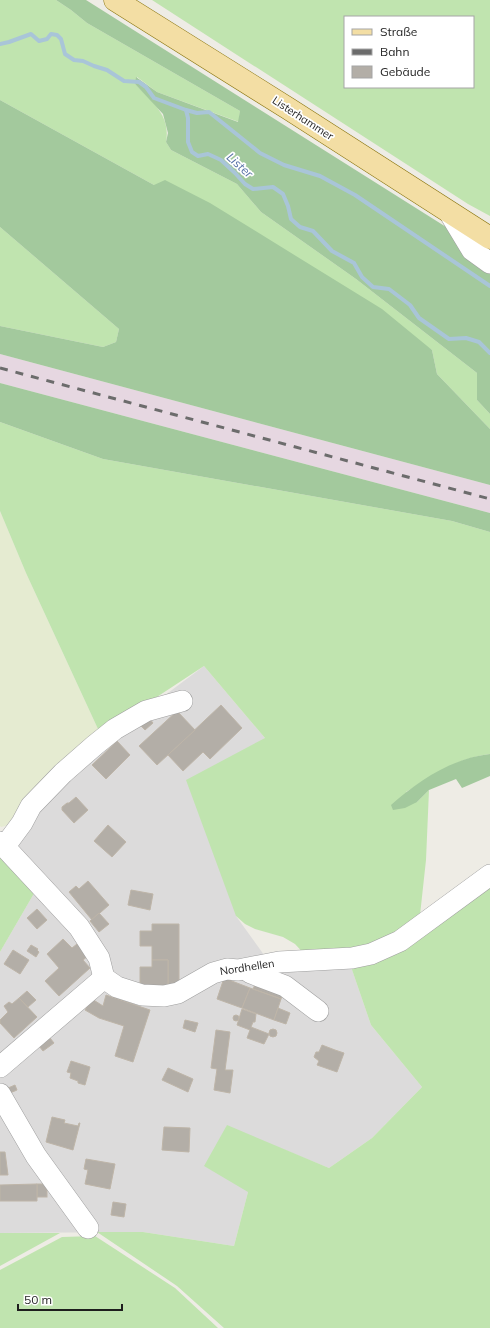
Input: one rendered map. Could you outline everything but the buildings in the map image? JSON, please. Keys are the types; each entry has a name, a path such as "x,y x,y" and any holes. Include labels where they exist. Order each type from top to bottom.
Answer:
{"main road":[{"name":"Listerhammer","path":"115,0 289,108 490,238"}],"street":[{"path":"449,212 472,250 490,263"},
{"path":"0,1066 104,978 99,958 79,927 2,844 22,823 31,806 63,773 94,745 115,729 146,711 182,701"},
{"name":"Nordhellen","path":"104,978 117,988 142,995 164,996 178,993 213,973 227,969 245,969 279,962 352,958 371,954 400,941 490,875"},
{"path":"245,969 251,973 285,986 318,1011"},
{"path":"0,1094 36,1156 88,1228"}],"shaded area":[{"path":"0,354 490,485 490,513 0,383"},
{"path":"204,666 265,738 236,916 272,966 349,961 371,1025 422,1087 372,1138 329,1168 226,1126 248,1192 234,1246 143,1232 0,1233 0,952 36,890 8,842 105,740"}],"green space":[{"path":"0,0 56,0 87,23 240,111 239,122 157,92 137,77 135,84 154,103 163,117 167,132 166,142 171,150 237,184 261,212 356,279 477,373 477,400 490,414 490,429 437,374 432,350 154,185 0,100"},
{"path":"56,0 86,0 454,232 490,272 490,414 477,400 477,373 356,279 261,212 237,184 171,150 166,142 168,133 163,114 135,84 136,77 157,92 238,122 240,111 87,23"},
{"path":"152,0 490,0 490,216 468,204"},
{"path":"0,100 154,185 165,180 210,203 382,309 432,350 437,374 490,429 490,485 0,354 0,326 103,347 116,342 119,329 0,227"},
{"path":"0,227 119,329 116,342 103,347 0,326"},
{"path":"0,383 490,513 490,532 452,521 103,459 0,422"},
{"path":"0,422 103,459 452,521 490,532 490,754 456,763 406,792 417,802 429,790 426,860 420,915 390,942 308,958 295,944 283,937 255,929 245,924 236,916 186,780 265,738 204,666 96,737 98,729 26,573 0,511"},
{"path":"0,511 26,573 98,729 97,733 11,822 1,827 0,826"},
{"path":"490,754 490,776 462,788 456,779 429,790 417,802 405,808 393,810 391,805 413,787 437,772 463,760"},
{"path":"0,852 36,890 0,952"},
{"path":"490,879 490,1328 224,1328 177,1286 97,1232 143,1232 234,1246 248,1192 204,1166 227,1125 329,1168 372,1138 422,1087 371,1025 349,961"},
{"path":"0,1233 60,1233 0,1266"},
{"path":"95,1236 175,1288 218,1328 0,1328 0,1270 62,1237"}],"waterway":[{"name":"Lister","path":"0,44 31,34 39,41 47,39 51,34 57,35 61,39 65,54 74,60 83,61 107,70 124,81 139,82 146,87 154,98 186,110 188,118 188,142 192,152 198,156 208,154 221,160 245,184 253,189 273,187 283,194 291,219 300,227 313,231 332,251 354,263 362,277 373,287 389,289 410,305 419,318 449,339 466,338 479,342 490,353"},
{"path":"186,110 197,113 209,112 260,153 284,165 320,176 355,195 490,286"}],"railway":[{"path":"0,368 490,499"}]}
